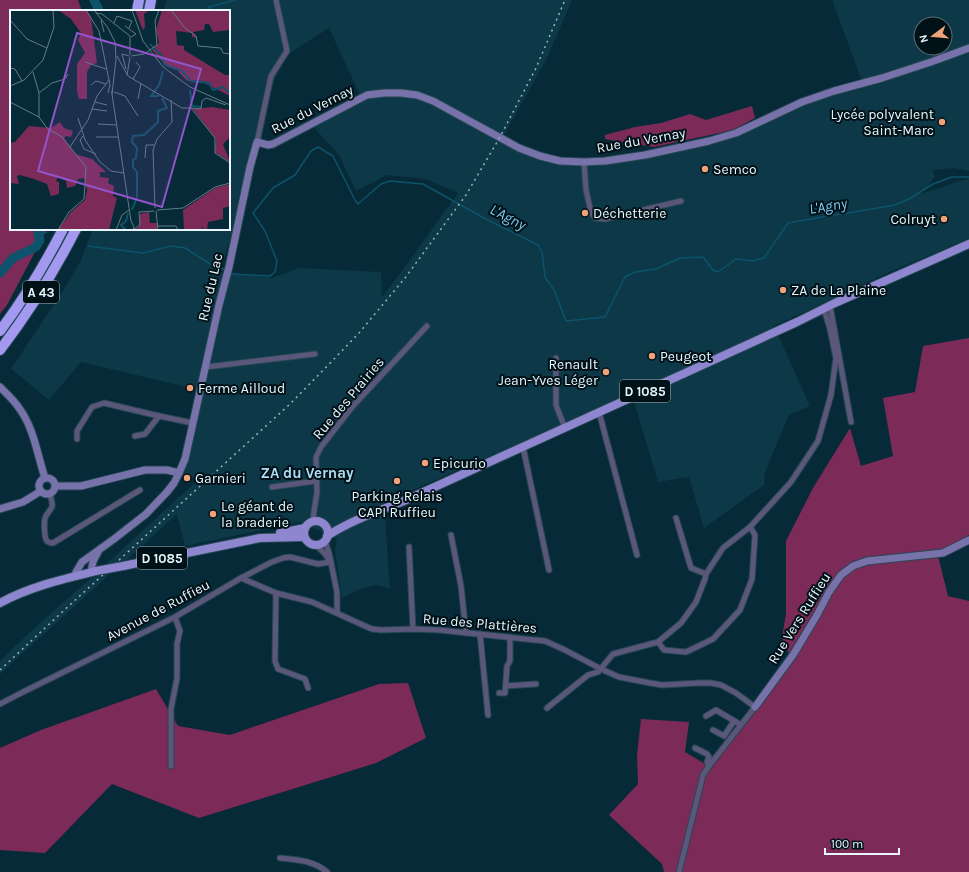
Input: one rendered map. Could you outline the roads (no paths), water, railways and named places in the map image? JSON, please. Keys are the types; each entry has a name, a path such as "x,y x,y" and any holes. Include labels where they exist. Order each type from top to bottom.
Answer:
{"highway":[{"path":"137,10 139,0"},
{"path":"149,10 151,0"},
{"name":"A 43","path":"0,331 26,294 62,230"},
{"name":"A 43","path":"0,350 16,330 50,278 75,230"}],"main road":[{"name":"D 1085","path":"325,526 354,520 406,500 969,244"},
{"name":"D 1085","path":"326,538 354,520"},
{"path":"318,521 325,526 327,531 326,538 321,544 311,544 307,541 304,533 310,523 318,521"},
{"name":"D 1085","path":"0,603 40,586 94,571 260,538 292,530 304,533"}],"street":[{"name":"Rue du Lac","path":"76,576 76,572 82,562 141,518 157,504 174,483 184,459 194,423 271,76 287,50 276,0"},
{"name":"Rue du Vernay","path":"257,142 268,145 273,144 367,95 402,93 432,101 529,152 540,156 560,161 584,162 618,160 709,141 736,133 802,102 834,91 882,78 969,48"},
{"path":"584,162 586,190 591,212 595,218 605,219 681,201"},
{"path":"826,308 831,311 851,422"},
{"path":"547,708 588,675 598,672 612,654 658,642 681,623 696,602 706,574 723,548 750,527 791,482 818,441 831,395 836,358 826,308"},
{"name":"Rue des Prairies","path":"313,522 316,492 316,457 324,442 354,406 427,326"},
{"path":"206,367 315,354"},
{"path":"556,358 556,405 565,428"},
{"path":"0,387 14,401 25,417 33,435 45,478"},
{"path":"78,439 77,431 92,407 104,403 194,423"},
{"path":"600,412 637,555"},
{"path":"135,436 145,434 159,416"},
{"path":"523,447 548,570"},
{"path":"56,486 81,486 144,470 167,470 179,473"},
{"path":"45,478 48,478 54,480 56,486 54,492 46,494 41,491 39,485 45,478"},
{"path":"272,487 316,481"},
{"path":"50,494 52,506 45,519 45,537 47,541 53,543 140,490"},
{"path":"0,510 23,502 41,491"},
{"path":"676,518 691,568 706,574"},
{"path":"658,642 664,650 686,652 713,639 740,610 752,579 755,535 750,527"},
{"path":"451,536 461,586 466,633"},
{"path":"326,538 337,592 337,613"},
{"name":"Rue Vers Ruffieu","path":"755,707 792,655 829,592 842,575 853,566 867,561 943,553 969,540"},
{"path":"316,545 325,554 330,562"},
{"path":"410,547 413,629"},
{"path":"94,571 92,566 93,561 99,550"},
{"name":"Avenue de Ruffieu","path":"0,704 175,617 241,578 272,562 290,557 318,564 330,562"},
{"name":"Rue des Plattières","path":"241,578 276,593 312,602 372,629 413,629 545,641 619,677 667,685 711,683 721,685 736,693 755,707"},
{"path":"276,593 274,661 278,669 305,679 308,688"},
{"path":"172,766 171,709 177,678 177,644 180,631 175,617"},
{"path":"480,634 488,715"},
{"path":"499,693 505,692 507,666 510,661 510,637"},
{"path":"506,686 536,684"},
{"path":"679,872 703,775 755,707"},
{"path":"706,716 716,710 741,725"},
{"path":"713,730 724,736 734,721"},
{"path":"695,748 707,754 709,757 707,762 709,766"},
{"path":"280,858 307,861 327,872"}],"waterway":[{"path":"94,0 99,10"},
{"path":"208,10 209,7 235,0"},
{"name":"L'Agny","path":"231,273 270,276 275,272 277,261 265,231 253,213 273,188 295,175 311,151 318,147 333,156 358,204 381,184 390,181 423,184 484,218 538,245 542,252 545,277 554,290 566,321 605,317 625,277 635,272 656,269 680,258 703,257 713,270 718,272 736,259 753,261 764,258 788,223 895,205 909,199 933,184 952,177 969,177"},
{"path":"0,273 13,258 36,247 40,240 38,235 39,230"},
{"name":"L'Agny","path":"38,235 47,232"},
{"name":"L'Agny","path":"88,246 143,253 171,246 185,248 210,264 225,270"}],"railway":[{"path":"0,670 290,404 359,333 405,278 466,195 500,137 536,68 565,0"}],"place":[{"name":"Lycée polyvalent Saint-Marc","path":"942,122"},
{"name":"Semco","path":"705,169"},
{"name":"Déchetterie","path":"585,213"},
{"name":"Colruyt","path":"944,219"},
{"name":"ZA de La Plaine","path":"783,290"},
{"name":"Peugeot","path":"652,356"},
{"name":"Renault Jean-Yves Léger","path":"606,372"},
{"name":"Ferme Ailloud","path":"190,388"},
{"name":"Epicurio","path":"425,463"},
{"name":"Garnieri","path":"187,478"},
{"name":"Parking Relais CAPI Ruffieu","path":"397,481"},
{"name":"Le géant de la braderie","path":"213,514"}],"district":[{"name":"ZA du Vernay","path":"307,473"}]}
